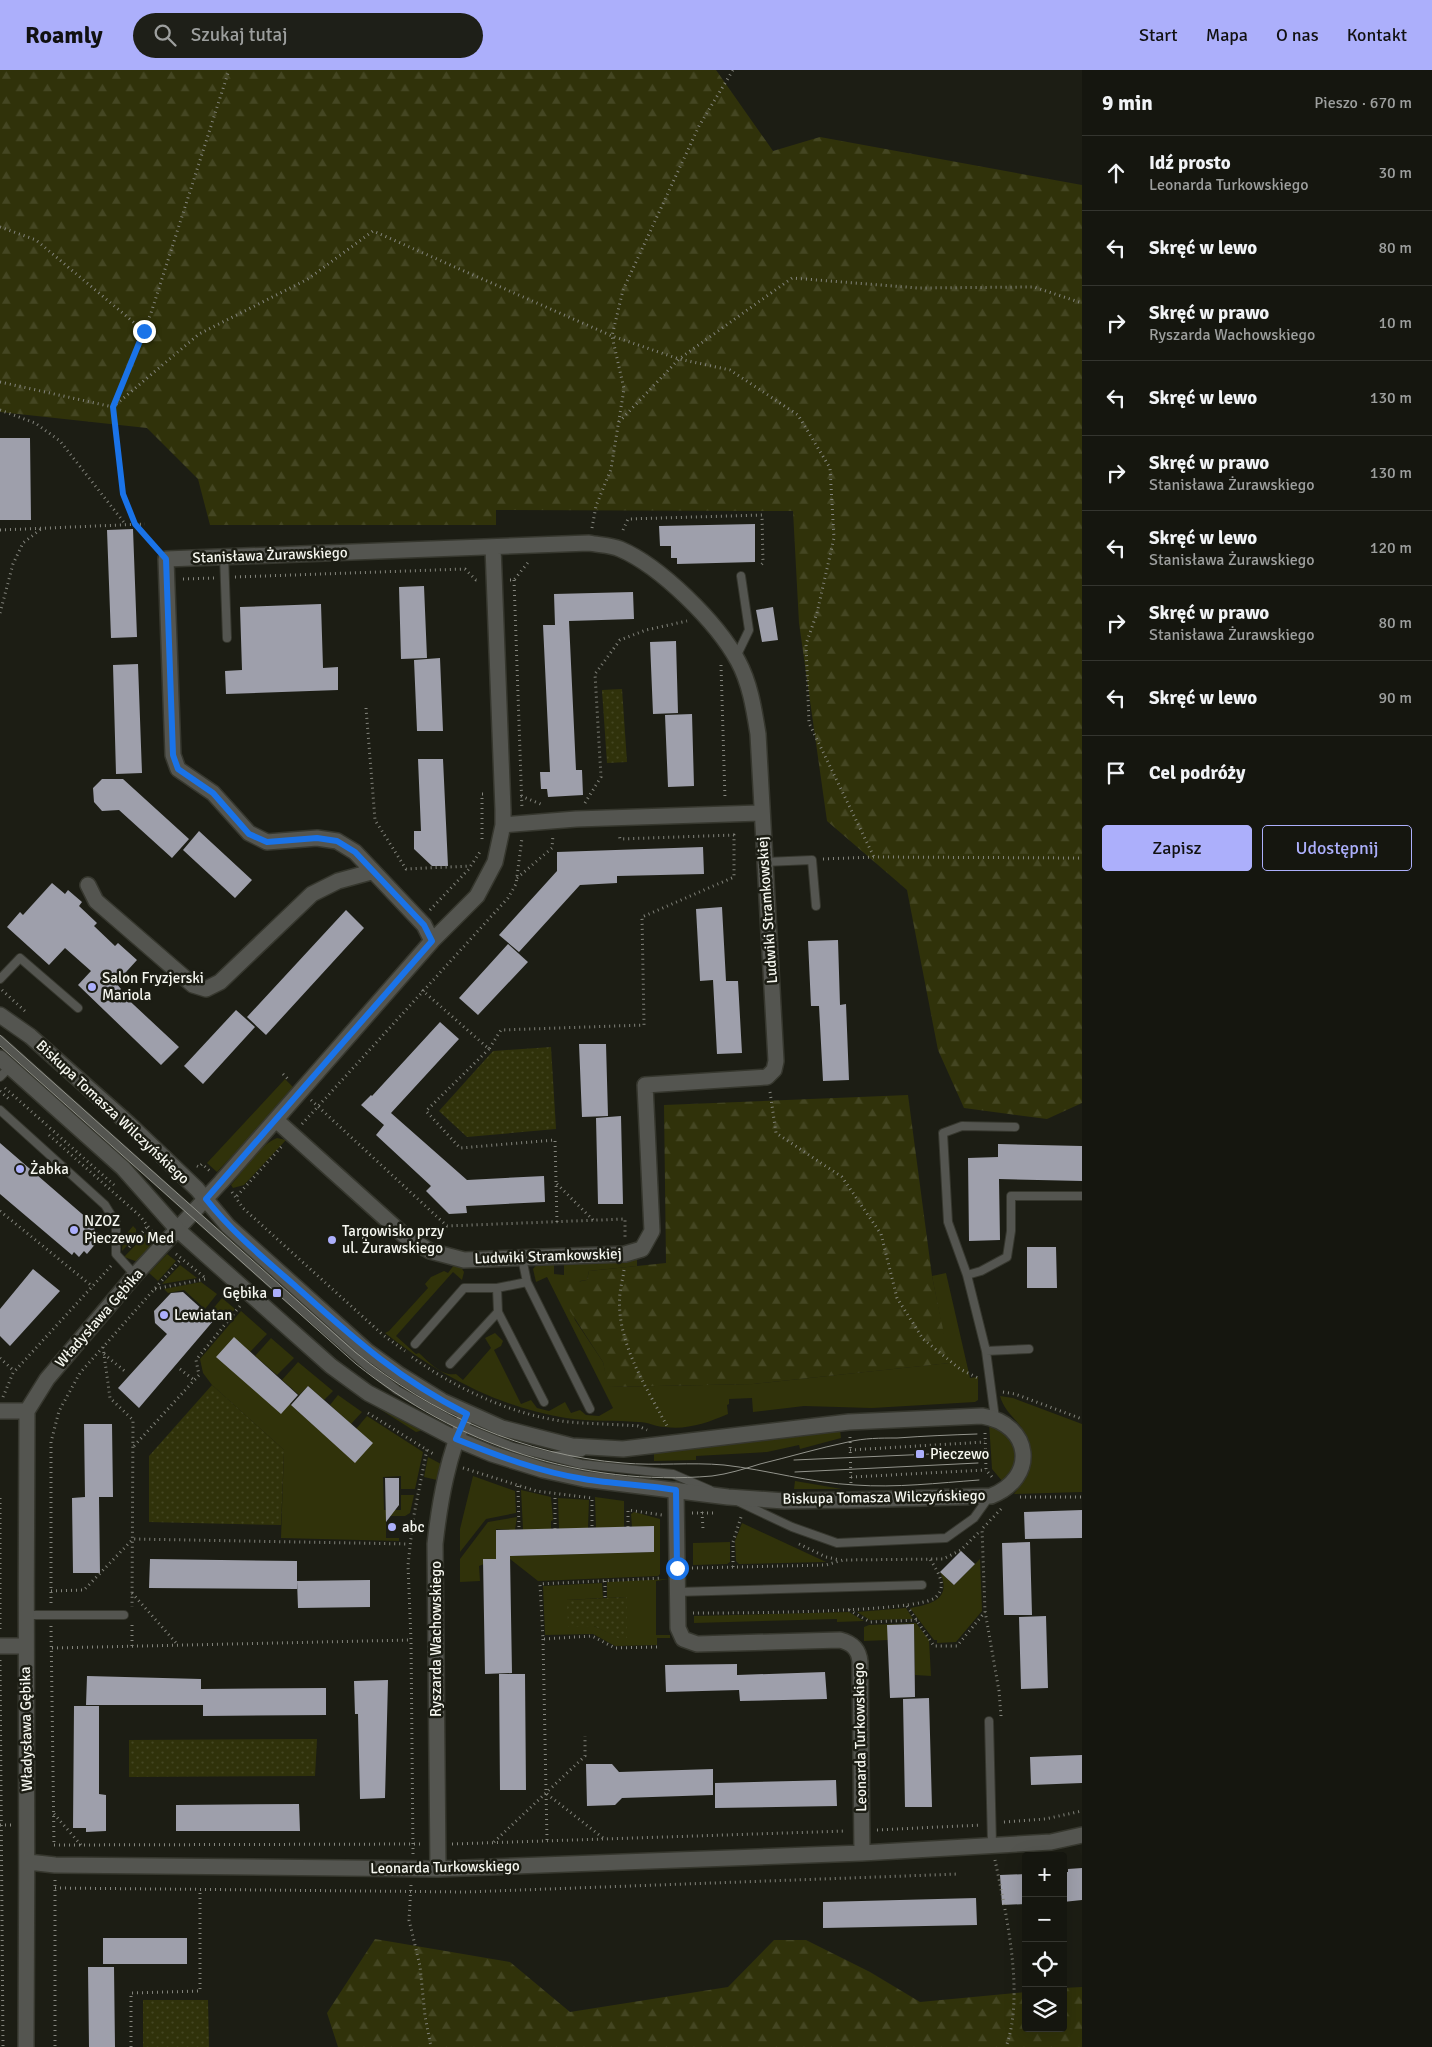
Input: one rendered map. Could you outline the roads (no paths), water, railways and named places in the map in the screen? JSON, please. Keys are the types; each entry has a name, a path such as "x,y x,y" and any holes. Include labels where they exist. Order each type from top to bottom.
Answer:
{"street":[{"name":"Ludwiki Stramkowskiej","path":"276,1120 406,1237 430,1251 464,1260 625,1254 642,1249 652,1231 645,1085 767,1077 774,1070 776,1061 765,862 760,813 758,734 752,697 736,657 723,635 699,610 644,561 618,548 589,543 493,547"},
{"name":"Stanisława Żurawskiego","path":"371,872 355,852 337,841 317,838 267,842 249,834 213,793 178,769 173,755 166,559 493,547"},
{"path":"178,1230 432,941 477,896 495,862 503,825 493,547"},
{"path":"503,825 576,812 760,813"},
{"path":"88,885 96,901 193,985 206,989 220,982 312,894 338,881 371,872 420,921 432,941"},
{"name":"Biskupa Tomasza Wilczyńskiego","path":"0,1015 30,1036 129,1124 206,1199 228,1226 367,1351 400,1375 462,1426 492,1454 543,1470 584,1479 728,1497 785,1501 991,1496 1011,1485 1020,1473 1021,1443 1014,1430 995,1418 982,1416 849,1422 648,1447 608,1449 572,1446 462,1426 368,1393 331,1366 178,1230 123,1168 3,1067"},
{"name":"Władysława Gębika","path":"26,2047 28,1862 25,1646 27,1411 47,1379 135,1275 178,1230"},
{"path":"1,1405 27,1411"},
{"name":"Ryszarda Wachowskiego","path":"438,1869 436,1544 439,1505 462,1426"},
{"name":"Leonarda Turkowskiego","path":"676,1490 678,1628 683,1639 692,1643 840,1640 854,1646 860,1656 862,1854"},
{"path":"0,1646 25,1646"},
{"name":"Leonarda Turkowskiego","path":"28,1862 55,1865 438,1869 862,1854 992,1844 1051,1842 1082,1835"}],"lane":[{"path":"224,556 227,638"},
{"path":"736,657 749,630 741,576"},
{"path":"765,862 812,860 816,906"},
{"path":"0,979 20,958 78,1008"},
{"path":"0,1040 374,1372 405,1394 462,1426 513,1447 546,1457 590,1466 673,1474 792,1527 837,1543 946,1538 974,1518 991,1496"},
{"path":"0,1110 112,1213 116,1223 115,1250 118,1259 135,1275"},
{"path":"995,1418 986,1351 967,1275 948,1222 943,1132 962,1126 1015,1128"},
{"path":"967,1275 981,1271 1006,1257 1012,1231 1012,1196 1082,1196"},
{"path":"522,1258 527,1282 590,1409"},
{"path":"414,1344 464,1288 497,1288 527,1282"},
{"path":"497,1288 498,1312 544,1402"},
{"path":"450,1364 498,1312"},
{"path":"986,1351 1028,1349"},
{"path":"546,1457 608,1449"},
{"path":"676,1579 922,1585"},
{"path":"25,1615 124,1615"},
{"path":"989,1721 992,1844"}],"tram line":[{"path":"0,1035 355,1352 385,1375 448,1413 515,1441 586,1459 623,1463 724,1465 822,1482 870,1486 917,1485 979,1480"},
{"path":"0,1046 356,1364 395,1393 436,1417 479,1438 523,1454 569,1467 616,1475 664,1478 724,1474 837,1444 872,1438 977,1434"},
{"path":"794,1460 977,1452"},
{"path":"795,1472 978,1463"}],"place":[{"name":"Salon Fryzjerski Mariola","path":"92,987"},
{"name":"Żabka","path":"20,1169"},
{"name":"NZOZ Pieczewo Med","path":"74,1230"},
{"name":"Targowisko przy ul. Żurawskiego","path":"332,1240"},
{"name":"Gębika","path":"277,1293"},
{"name":"Lewiatan","path":"164,1315"},
{"name":"Pieczewo","path":"920,1454"},
{"name":"abc","path":"392,1527"}]}
